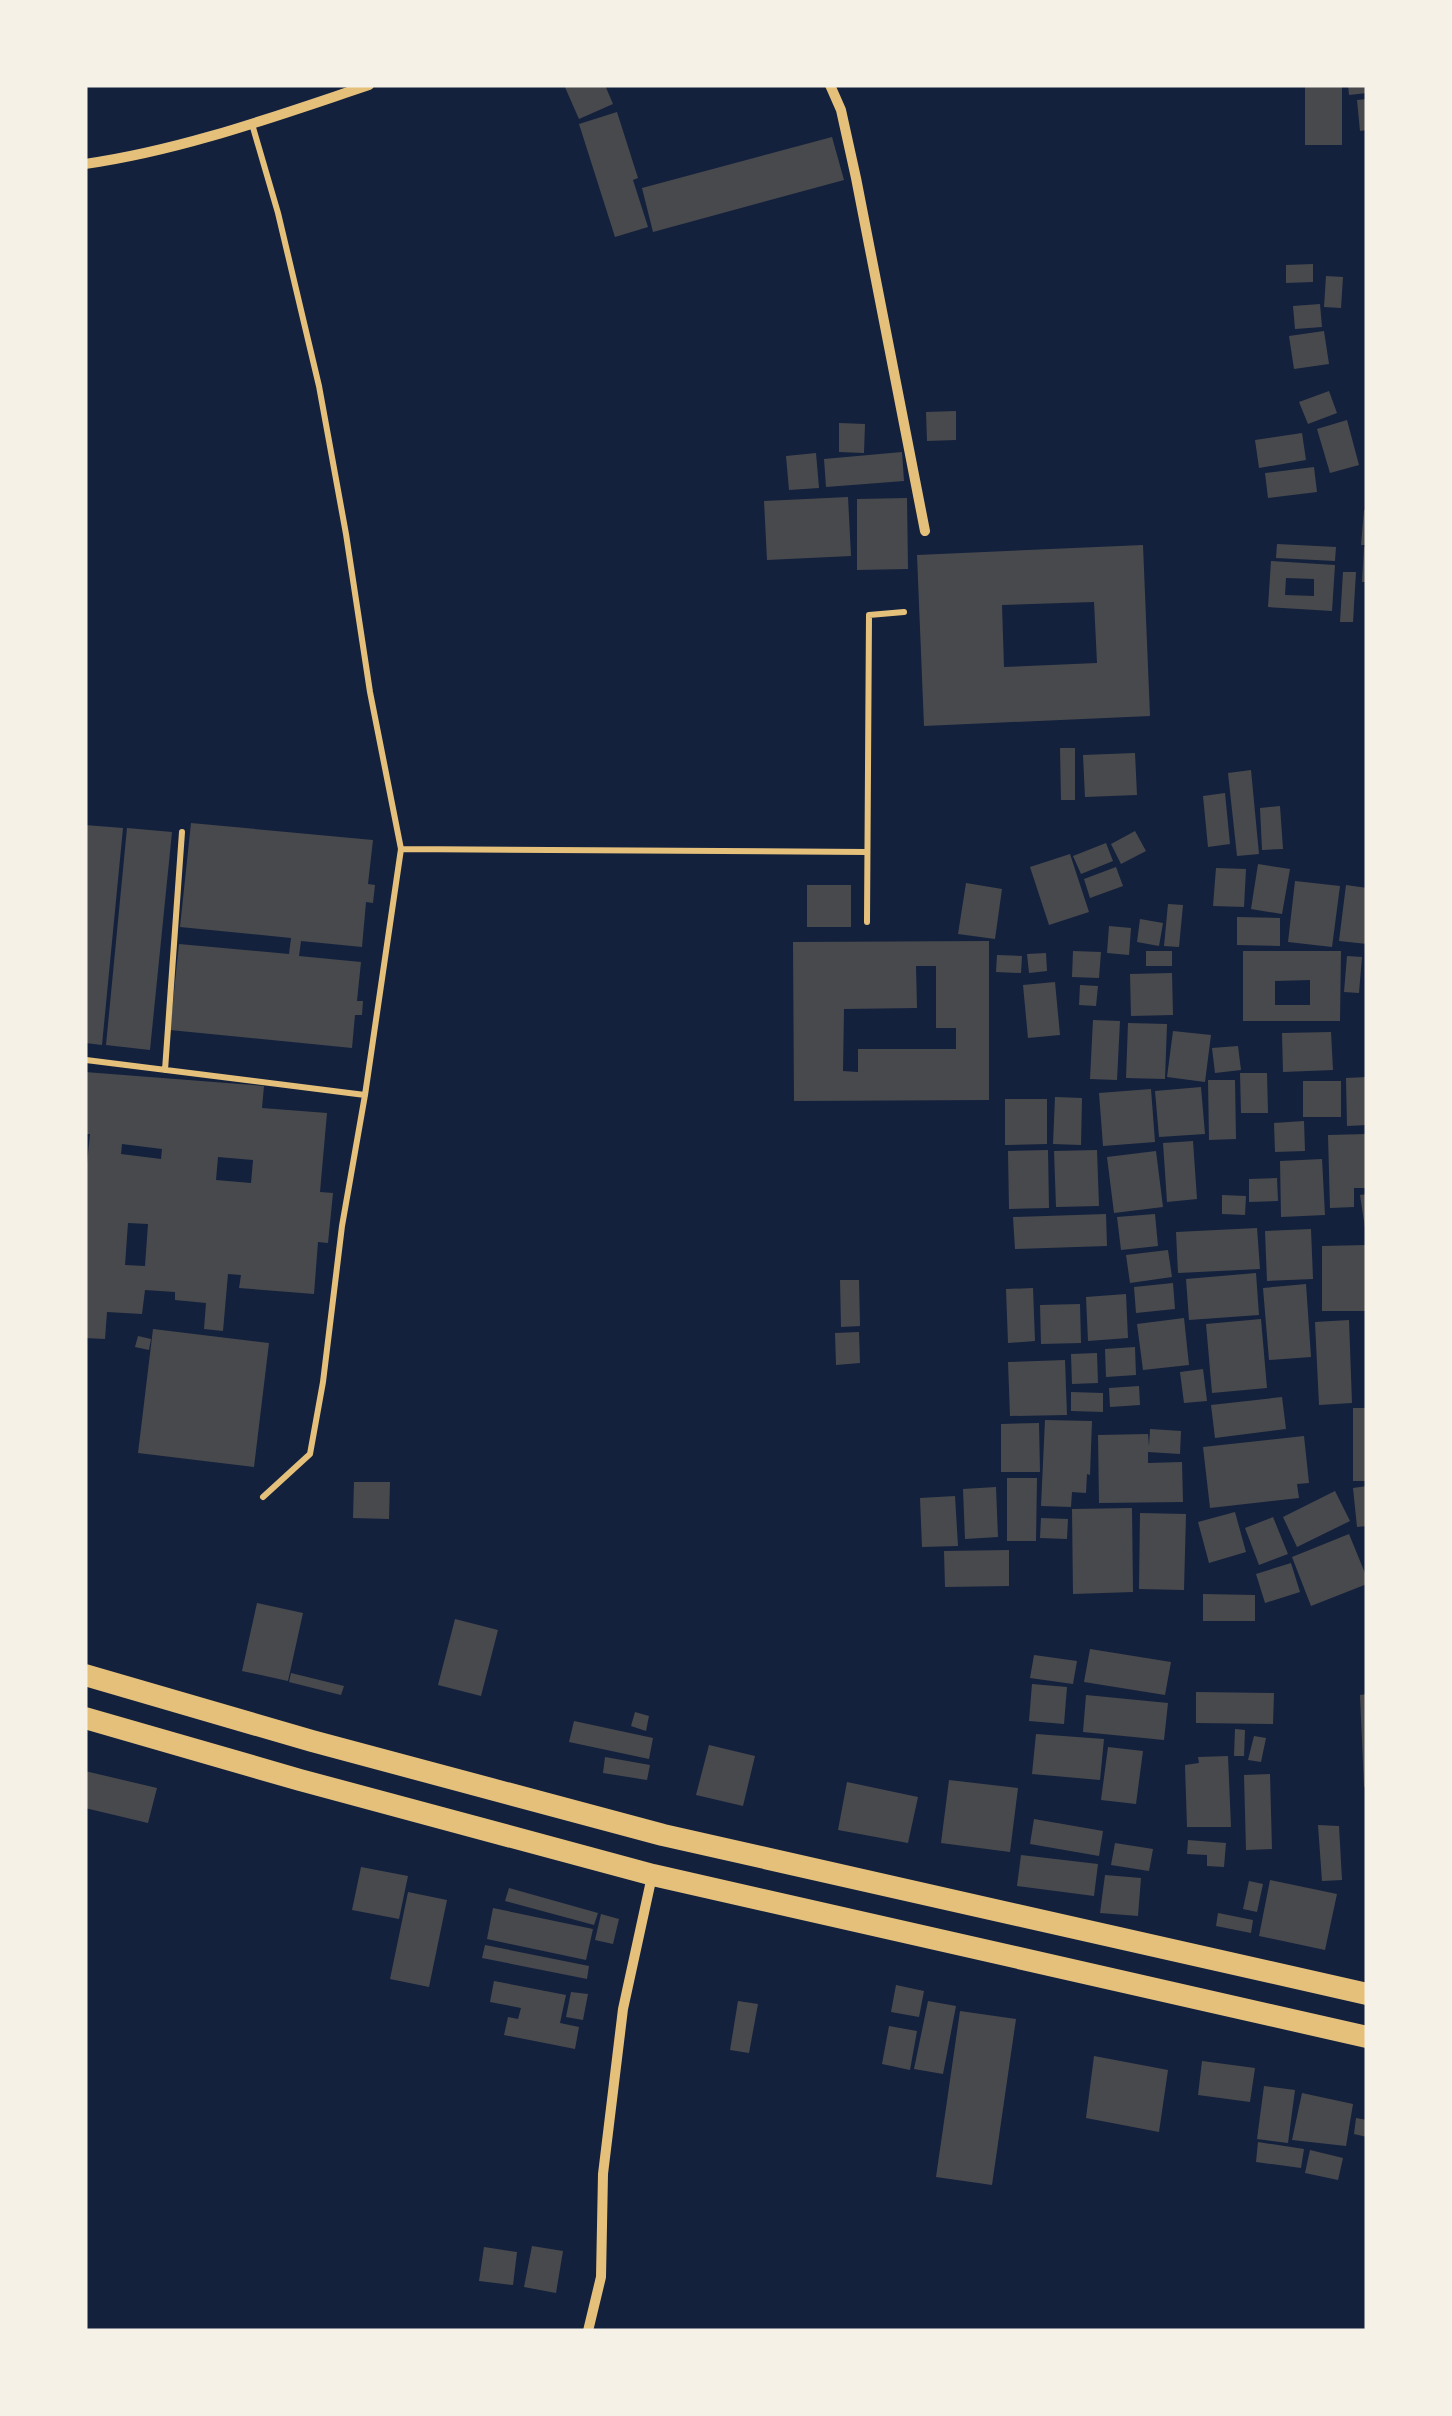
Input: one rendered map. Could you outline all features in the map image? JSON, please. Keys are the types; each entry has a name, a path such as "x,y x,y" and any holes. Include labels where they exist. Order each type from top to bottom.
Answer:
{"highway":[{"path":"85,1675 662,1836 1367,1994"},
{"path":"151,1738 162,1698"},
{"path":"85,1718 653,1875 1367,2037"},
{"path":"516,1839 525,1798"},
{"path":"1097,1976 1108,1936"}],"street":[{"path":"85,164 154,152 369,85"},
{"path":"830,85 841,110 856,178 925,531"},
{"path":"588,2331 601,2278 603,2174 623,2008 653,1875"}],"lane":[{"path":"252,124 278,213 318,386 401,849 310,1454 263,1497"},
{"path":"867,922 869,614 904,612"},
{"path":"165,1070 182,832"},
{"path":"401,849 868,852"},
{"path":"86,1060 365,1095"}],"building":[{"path":"564,85 605,85 613,104 579,119"},
{"path":"1305,85 1342,85 1342,145 1305,145"},
{"path":"1348,85 1367,85 1367,93 1349,95"},
{"path":"1367,99 1367,130 1360,131 1357,100"},
{"path":"617,112 638,178 633,180 648,227 615,237 579,124"},
{"path":"832,137 844,180 653,232 642,188"},
{"path":"1313,264 1313,282 1286,283 1286,265"},
{"path":"1326,276 1343,277 1341,308 1324,307"},
{"path":"1320,304 1322,327 1295,329 1293,306"},
{"path":"1324,331 1329,364 1294,369 1289,336"},
{"path":"1329,391 1337,413 1308,424 1299,402"},
{"path":"956,411 956,440 927,441 926,412"},
{"path":"1347,420 1359,465 1330,473 1317,429"},
{"path":"839,423 865,424 864,453 839,452"},
{"path":"1302,433 1306,460 1259,468 1255,440"},
{"path":"902,452 904,481 826,487 824,459"},
{"path":"816,453 819,488 789,490 786,456"},
{"path":"1314,467 1317,492 1268,498 1265,473"},
{"path":"848,497 851,556 767,560 764,501"},
{"path":"907,498 908,569 857,570 857,499"},
{"path":"1364,510 1367,545 1361,545"},
{"path":"1277,544 1336,547 1335,561 1276,558"},
{"path":"1143,545 1150,716 924,726 917,555","holes":["1094,602 1097,663 1004,667 1002,605"]},
{"path":"1364,547 1367,548 1367,582 1362,582"},
{"path":"1271,561 1335,565 1332,611 1268,607","holes":["1286,578 1314,579 1314,596 1285,595"]},
{"path":"1343,572 1356,572 1353,622 1340,622"},
{"path":"1060,748 1075,748 1075,800 1061,800"},
{"path":"1135,753 1137,795 1085,797 1083,755"},
{"path":"1251,770 1259,854 1237,856 1228,773"},
{"path":"1225,793 1230,844 1208,847 1203,796"},
{"path":"1280,806 1283,849 1262,850 1260,808"},
{"path":"191,823 373,840 368,884 375,885 373,903 366,902 362,947 301,941 299,956 361,962 357,1001 363,1001 362,1015 355,1015 352,1048 170,1030 179,944 289,954 291,938 180,927"},
{"path":"85,825 123,828 102,1045 85,1043"},
{"path":"127,828 172,832 150,1050 106,1045"},
{"path":"1135,831 1146,851 1121,864 1111,844"},
{"path":"1106,843 1113,861 1081,874 1073,856"},
{"path":"1070,854 1089,912 1049,925 1030,867"},
{"path":"1258,864 1290,869 1282,914 1251,909"},
{"path":"1116,867 1123,886 1090,898 1084,879"},
{"path":"1216,868 1246,869 1244,907 1213,906"},
{"path":"1295,881 1340,886 1332,947 1288,942"},
{"path":"966,883 1002,889 995,939 958,934"},
{"path":"807,885 851,885 851,927 807,927"},
{"path":"1346,885 1367,888 1367,944 1339,941"},
{"path":"1168,904 1183,905 1179,947 1164,946"},
{"path":"1237,917 1280,918 1280,946 1237,945"},
{"path":"1140,919 1163,923 1159,946 1137,942"},
{"path":"1109,926 1131,928 1129,955 1107,953"},
{"path":"989,941 989,1100 794,1101 793,942","holes":["916,966 936,966 936,1028 956,1028 956,1049 858,1049 858,1072 843,1071 844,1009 917,1008"]},
{"path":"1073,951 1101,952 1099,978 1072,977"},
{"path":"1146,951 1172,951 1172,966 1146,966"},
{"path":"1243,951 1341,951 1340,1021 1243,1021","holes":["1310,980 1310,1005 1275,1005 1275,981"]},
{"path":"1046,953 1047,971 1029,973 1027,954"},
{"path":"997,955 1022,956 1021,973 996,972"},
{"path":"1347,956 1362,957 1359,993 1344,992"},
{"path":"1172,973 1173,1015 1131,1016 1130,974"},
{"path":"1055,982 1060,1035 1028,1038 1023,985"},
{"path":"1080,985 1098,986 1096,1006 1079,1005"},
{"path":"1093,1020 1120,1021 1117,1080 1090,1079"},
{"path":"1128,1023 1167,1024 1165,1079 1126,1078"},
{"path":"1173,1031 1211,1035 1205,1082 1167,1077"},
{"path":"1331,1032 1333,1070 1283,1072 1282,1033"},
{"path":"1238,1046 1241,1070 1215,1073 1212,1048"},
{"path":"85,1072 264,1086 262,1108 327,1113 320,1192 333,1193 328,1243 318,1242 314,1294 239,1288 241,1275 228,1274 223,1331 204,1329 206,1303 175,1300 175,1292 145,1290 142,1314 107,1312 105,1339 85,1338 85,1184 90,1134 85,1134","holes":["122,1144 162,1149 161,1159 121,1154","218,1157 253,1160 251,1183 216,1180","128,1223 148,1224 145,1266 125,1265"]},
{"path":"1240,1073 1267,1073 1268,1113 1241,1113"},
{"path":"1367,1077 1367,1125 1347,1126 1346,1078"},
{"path":"1208,1080 1235,1080 1236,1139 1209,1140"},
{"path":"1303,1081 1341,1081 1341,1117 1303,1117"},
{"path":"1201,1087 1205,1134 1159,1137 1155,1091"},
{"path":"1151,1089 1155,1142 1103,1146 1099,1093"},
{"path":"1055,1097 1082,1098 1081,1145 1053,1144"},
{"path":"1005,1099 1047,1099 1047,1144 1005,1145"},
{"path":"1304,1121 1305,1151 1275,1152 1274,1123"},
{"path":"1367,1134 1367,1188 1354,1188 1354,1207 1330,1208 1328,1135"},
{"path":"1193,1141 1197,1199 1167,1202 1163,1143"},
{"path":"1048,1150 1049,1208 1009,1209 1008,1151"},
{"path":"1097,1150 1099,1206 1056,1207 1054,1151"},
{"path":"1156,1151 1163,1207 1114,1213 1107,1157"},
{"path":"1322,1159 1325,1215 1281,1217 1280,1161"},
{"path":"1277,1178 1278,1201 1249,1202 1249,1179"},
{"path":"1367,1194 1367,1228 1365,1228 1360,1195"},
{"path":"1222,1195 1246,1196 1245,1215 1222,1214"},
{"path":"1106,1214 1107,1246 1015,1249 1013,1217"},
{"path":"1155,1214 1158,1246 1121,1250 1117,1217"},
{"path":"1257,1228 1260,1269 1178,1273 1176,1232"},
{"path":"1311,1229 1313,1279 1267,1281 1265,1231"},
{"path":"1367,1245 1367,1311 1322,1311 1322,1246"},
{"path":"1168,1250 1172,1277 1130,1283 1126,1255"},
{"path":"1256,1273 1259,1315 1189,1320 1186,1279"},
{"path":"840,1280 859,1280 860,1326 841,1327"},
{"path":"1173,1283 1175,1309 1136,1313 1134,1287"},
{"path":"1306,1284 1311,1357 1269,1360 1263,1288"},
{"path":"1033,1288 1035,1341 1008,1343 1006,1289"},
{"path":"1126,1294 1128,1338 1088,1341 1086,1297"},
{"path":"1080,1304 1081,1343 1041,1344 1040,1305"},
{"path":"1184,1318 1189,1365 1143,1370 1137,1324"},
{"path":"1261,1319 1267,1388 1212,1393 1206,1324"},
{"path":"1349,1320 1352,1403 1319,1405 1315,1322"},
{"path":"153,1329 269,1343 254,1467 138,1453"},
{"path":"859,1332 860,1363 836,1365 835,1333"},
{"path":"138,1336 151,1339 149,1350 135,1347"},
{"path":"1135,1347 1136,1375 1106,1377 1105,1349"},
{"path":"1097,1353 1098,1383 1072,1384 1071,1354"},
{"path":"1065,1360 1067,1415 1010,1416 1008,1362"},
{"path":"1203,1369 1207,1401 1184,1403 1180,1372"},
{"path":"1139,1386 1140,1405 1110,1407 1109,1388"},
{"path":"1071,1392 1103,1393 1103,1412 1071,1411"},
{"path":"1282,1397 1286,1429 1215,1438 1211,1405"},
{"path":"1353,1408 1367,1408 1367,1481 1353,1481"},
{"path":"1045,1420 1092,1421 1086,1493 1072,1492 1071,1507 1041,1506"},
{"path":"1039,1423 1040,1472 1001,1472 1001,1424"},
{"path":"1150,1429 1181,1431 1180,1454 1148,1452 1148,1463 1182,1462 1183,1502 1099,1503 1098,1435 1148,1434 1149,1446"},
{"path":"1304,1436 1309,1483 1297,1484 1299,1498 1210,1508 1203,1447"},
{"path":"1007,1478 1037,1478 1036,1541 1007,1541"},
{"path":"354,1482 390,1482 389,1519 353,1518"},
{"path":"1367,1486 1367,1526 1357,1527 1353,1488"},
{"path":"996,1487 998,1537 965,1539 963,1489"},
{"path":"1335,1491 1350,1521 1297,1547 1283,1517"},
{"path":"955,1496 958,1546 922,1547 920,1498"},
{"path":"1132,1508 1133,1592 1073,1594 1072,1509"},
{"path":"1235,1512 1246,1552 1209,1563 1198,1522"},
{"path":"1140,1513 1186,1514 1184,1590 1139,1589"},
{"path":"1273,1517 1288,1554 1259,1565 1245,1528"},
{"path":"1041,1518 1068,1519 1067,1539 1040,1538"},
{"path":"1349,1534 1367,1584 1311,1606 1292,1557"},
{"path":"1009,1550 1009,1586 945,1587 944,1551"},
{"path":"1291,1563 1300,1592 1265,1603 1256,1574"},
{"path":"1203,1594 1255,1595 1255,1621 1203,1621"},
{"path":"257,1603 303,1613 288,1681 242,1671"},
{"path":"455,1619 498,1630 481,1696 438,1685"},
{"path":"1090,1649 1171,1662 1165,1695 1084,1682"},
{"path":"1034,1655 1077,1661 1073,1684 1030,1678"},
{"path":"291,1673 344,1686 341,1695 289,1682"},
{"path":"1032,1684 1067,1687 1064,1724 1029,1721"},
{"path":"1196,1692 1274,1693 1273,1724 1196,1723"},
{"path":"1367,1694 1367,1787 1364,1787 1360,1695"},
{"path":"1086,1695 1168,1703 1164,1740 1083,1732"},
{"path":"635,1712 649,1716 646,1731 631,1726"},
{"path":"574,1721 653,1738 649,1759 569,1742"},
{"path":"1235,1729 1245,1730 1244,1756 1234,1756"},
{"path":"1036,1734 1104,1739 1100,1780 1032,1774"},
{"path":"1254,1736 1266,1738 1261,1762 1248,1760"},
{"path":"709,1745 755,1756 743,1806 696,1795"},
{"path":"1108,1747 1143,1751 1136,1804 1101,1800"},
{"path":"1228,1756 1231,1827 1187,1827 1185,1765 1199,1763 1198,1757"},
{"path":"605,1757 650,1765 647,1780 603,1773"},
{"path":"85,1771 157,1788 148,1823 85,1808"},
{"path":"1270,1774 1272,1849 1246,1850 1244,1775"},
{"path":"949,1780 1018,1788 1010,1852 941,1843"},
{"path":"847,1782 918,1797 908,1843 838,1830"},
{"path":"1034,1819 1103,1831 1099,1856 1030,1844"},
{"path":"1318,1825 1339,1826 1342,1880 1322,1881"},
{"path":"1188,1840 1226,1843 1224,1867 1207,1866 1207,1855 1187,1854"},
{"path":"1115,1843 1153,1849 1149,1871 1111,1865"},
{"path":"1021,1855 1098,1864 1094,1896 1017,1886"},
{"path":"361,1867 408,1876 399,1919 352,1910"},
{"path":"1105,1875 1141,1878 1138,1916 1100,1913"},
{"path":"1270,1880 1337,1894 1325,1950 1259,1936"},
{"path":"1249,1881 1263,1884 1257,1912 1243,1909"},
{"path":"509,1888 598,1913 594,1925 505,1901"},
{"path":"408,1892 447,1900 429,1987 390,1979"},
{"path":"493,1908 593,1929 586,1960 487,1939"},
{"path":"1218,1913 1253,1920 1251,1933 1216,1926"},
{"path":"601,1914 619,1919 613,1944 595,1940"},
{"path":"485,1945 589,1966 587,1979 482,1958"},
{"path":"494,1981 566,1995 560,2023 579,2027 575,2049 504,2035 508,2017 518,2019 521,2008 490,2002"},
{"path":"896,1985 924,1991 919,2017 891,2012"},
{"path":"571,1992 588,1994 583,2020 566,2017"},
{"path":"738,2001 758,2004 749,2053 730,2050"},
{"path":"928,2001 956,2006 943,2074 914,2069"},
{"path":"960,2011 1016,2019 992,2185 936,2177"},
{"path":"889,2026 917,2031 910,2070 882,2064"},
{"path":"1094,2056 1168,2070 1159,2132 1086,2118"},
{"path":"1202,2061 1255,2068 1250,2102 1198,2095"},
{"path":"1264,2086 1295,2090 1288,2143 1257,2139"},
{"path":"1302,2093 1353,2104 1346,2146 1292,2140"},
{"path":"1356,2118 1367,2120 1367,2137 1354,2134"},
{"path":"1258,2142 1304,2149 1301,2168 1256,2162"},
{"path":"1310,2150 1343,2158 1338,2180 1305,2173"},
{"path":"532,2246 563,2251 556,2293 524,2287"},
{"path":"484,2247 517,2252 513,2285 479,2281"}]}
